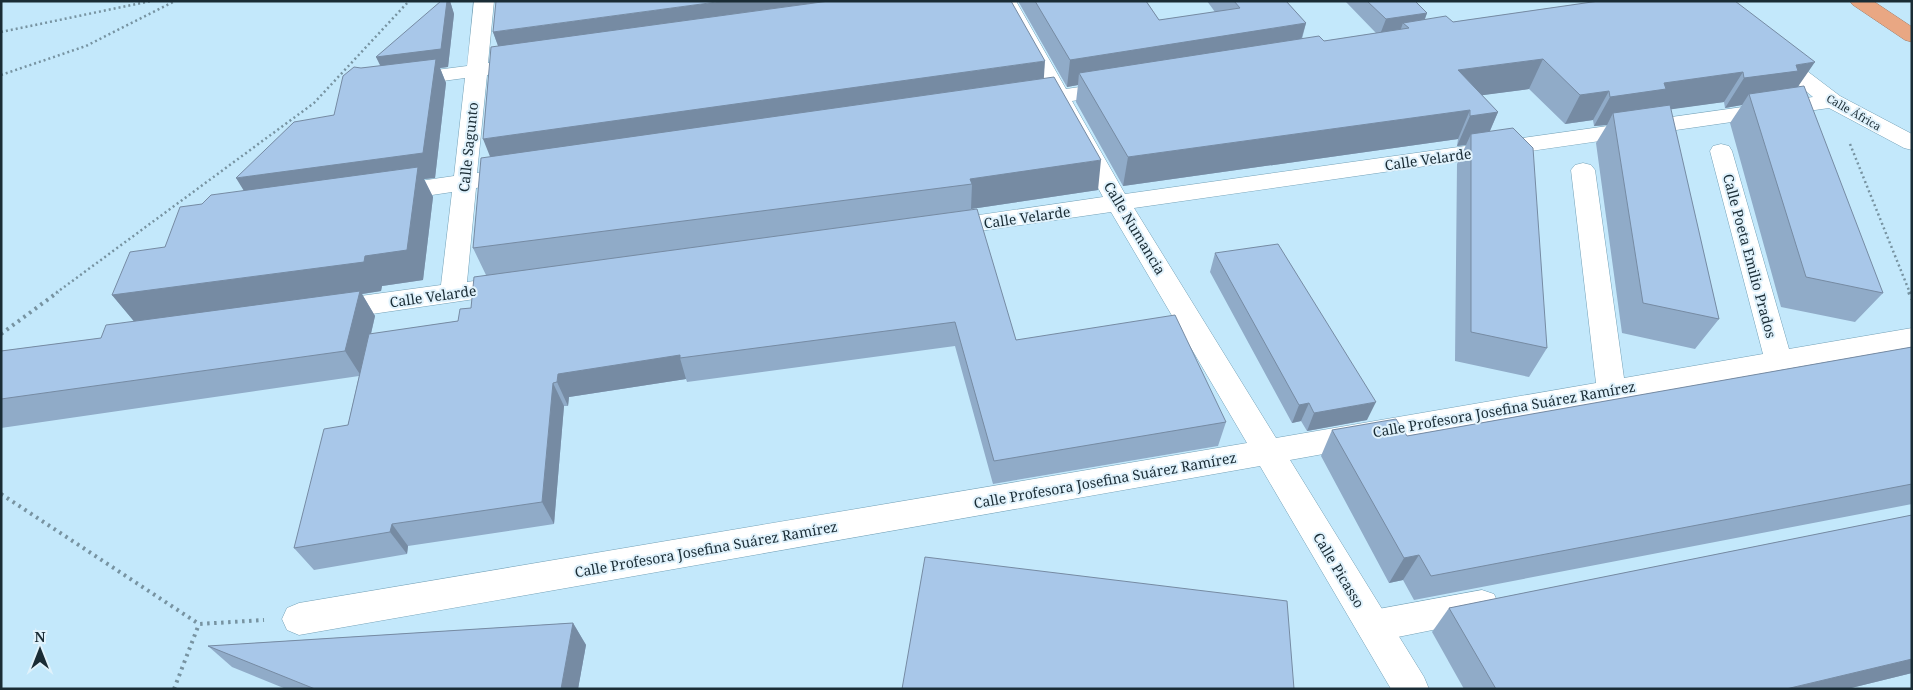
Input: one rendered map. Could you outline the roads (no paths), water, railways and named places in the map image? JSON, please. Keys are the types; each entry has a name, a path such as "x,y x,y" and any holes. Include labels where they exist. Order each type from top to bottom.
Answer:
{"highway":[{"path":"1860,1 1912,36"}],"street":[{"name":"Calle Sagunto","path":"453,293 484,1"},
{"name":"Calle Numancia","path":"1006,1 1118,204 1268,452"},
{"name":"Calle África","path":"1761,45 1832,102 1912,143"},
{"path":"382,83 549,60"},
{"path":"1009,104 1132,85"},
{"name":"Calle Velarde","path":"922,231 1735,114 1832,102"},
{"name":"Calle Poeta Emilio Prados","path":"1721,150 1779,362"},
{"path":"1583,170 1611,390"},
{"path":"368,196 539,171"},
{"name":"Calle Velarde","path":"306,314 531,282"},
{"name":"Calle Profesora Josefina Suárez Ramírez","path":"298,619 1268,452 1912,338"},
{"name":"Calle Picasso","path":"1268,452 1411,689"},
{"path":"1373,626 1510,599"}]}
